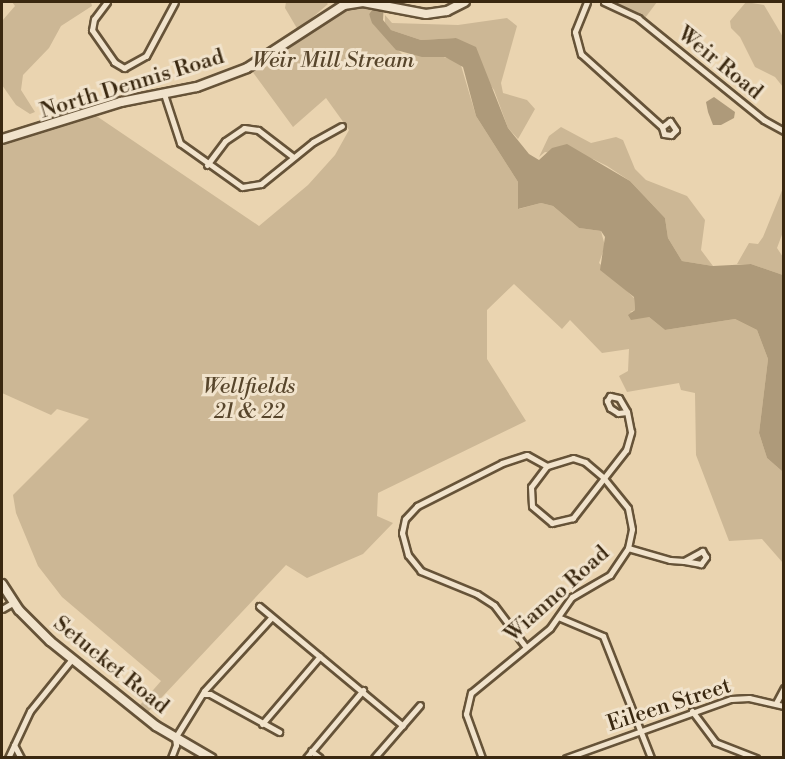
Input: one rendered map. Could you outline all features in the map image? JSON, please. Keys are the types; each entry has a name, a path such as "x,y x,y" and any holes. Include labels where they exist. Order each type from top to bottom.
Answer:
{"main road":[{"name":"North Dennis Road","path":"2,140 39,131 112,104 197,87 256,64 344,3 373,4 426,14 447,11 465,2"},
{"name":"Setucket Road","path":"2,584 14,603 72,659 175,738 211,758"}],"street":[{"path":"107,2 94,19 92,30 114,62 124,68 146,56 175,2"},
{"path":"587,2 575,32 581,54 662,127"},
{"name":"Weir Road","path":"604,2 638,18 764,120 783,131"},
{"path":"164,94 177,138 207,165 248,188 261,184 293,157 342,126"},
{"path":"207,165 225,141 244,128 258,130 293,157"},
{"name":"Wianno Road","path":"482,758 466,714 468,699 476,685 558,617 572,597 610,575 628,548 632,529 628,508 604,478 585,462 573,458 547,466 533,483 530,495 536,512 552,523 573,518 604,478 626,450 631,432 627,412"},
{"path":"525,646 494,604 477,594 421,571 408,555 402,533 405,519 417,506 502,463 527,455 547,466"},
{"path":"628,548 658,558 684,561"},
{"path":"2,609 14,603"},
{"path":"259,606 363,690 403,726"},
{"path":"558,617 603,636 651,758"},
{"path":"171,758 175,738 202,694 272,618"},
{"path":"262,724 320,656"},
{"path":"8,758 30,711 72,659"},
{"path":"776,704 783,688"},
{"path":"307,758 363,690"},
{"path":"202,694 210,694 279,732"},
{"name":"Eileen Street","path":"566,758 692,711 742,697 783,706"},
{"path":"374,758 420,705"},
{"path":"692,711 715,742 756,758"},
{"path":"14,745 21,758"},
{"path":"588,750 590,758"},
{"path":"311,751 320,758"}],"green space":[{"path":"12,2 91,2 92,6 61,26 49,48 23,75 21,90 35,112 30,114 16,105 2,85 2,21 15,6"},
{"path":"286,2 326,2 328,4 298,30 285,8"},
{"path":"614,2 657,2 645,18"},
{"path":"746,2 764,5 783,37 783,87 775,77 755,67 740,37 731,28 730,21"},
{"name":"Wellfields 21 & 22","path":"354,7 373,8 369,14 375,26 402,54 437,55 460,62 476,116 518,182 519,209 541,203 553,206 579,228 601,231 605,246 599,263 634,298 635,310 630,312 649,317 665,330 735,319 757,330 768,359 759,433 767,458 783,472 783,563 762,539 729,541 696,455 695,393 681,390 679,383 627,392 619,376 628,371 629,349 602,353 570,320 562,329 514,284 487,310 487,359 526,421 378,493 377,516 393,523 363,554 307,578 286,565 148,712 140,705 161,681 62,597 38,566 16,513 13,495 89,419 57,409 51,415 2,393 2,144 95,115 259,226 308,185 335,155 349,130 326,98 293,127 252,71 268,66 331,15"},
{"path":"385,15 392,23 458,25 507,18 517,26 501,83 503,93 527,100 535,109 518,139 508,128 494,90 456,38 421,40 391,30 385,25"},
{"path":"561,127 591,143 616,137 623,140 635,169 646,180 687,196 705,220 701,250 713,266 682,261 668,238 665,218 630,181 607,166 593,159 545,152 539,157 549,136"},
{"path":"783,188 783,232 777,248 783,257 783,275 751,264 737,264 749,243 758,244 763,237"}],"shaded area":[{"path":"378,2 384,2 383,20 391,30 421,40 456,38 476,47 508,128 529,154 539,160 552,148 567,144 630,181 665,218 668,238 682,261 713,266 751,264 783,275 783,472 767,458 759,433 768,359 757,330 735,319 665,330 649,317 631,320 628,315 635,310 634,297 600,270 605,237 601,231 579,228 553,206 541,203 518,209 518,182 476,116 463,67 445,57 422,57 396,50 372,23 369,14"},
{"path":"714,97 735,112 734,118 721,125 713,125 706,102"}],"park label":[{"name":"Weir Mill Stream","path":"333,61"}]}
